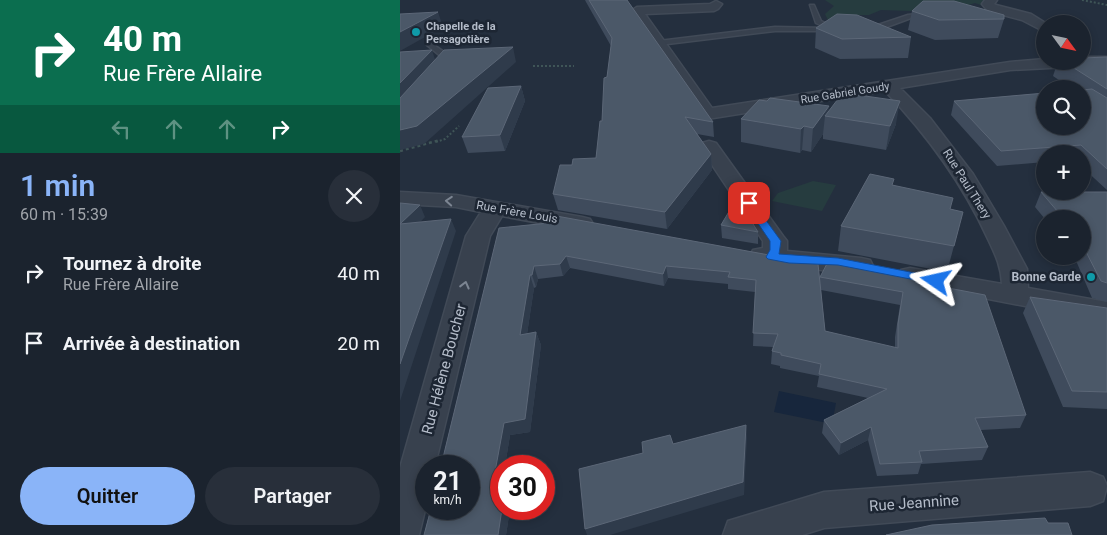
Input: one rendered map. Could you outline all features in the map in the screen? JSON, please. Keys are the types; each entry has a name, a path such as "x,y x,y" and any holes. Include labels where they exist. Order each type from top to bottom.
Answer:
{"street":[{"path":"991,0 988,4 992,8 1036,21"},
{"name":"Rue Gabriel Goudy","path":"716,4 714,6 637,11 707,114 1010,66 1036,64"},
{"name":"Rue Gabriel Goudy","path":"1091,59 1107,60"},
{"name":"Rue Paul Thery","path":"888,86 924,122 963,174 993,226 1014,270 1016,296"},
{"path":"709,147 776,241 772,257"},
{"name":"Rue Frère Louis","path":"400,198 456,202 602,227"},
{"name":"Rue Hélène Boucher","path":"400,535 478,236 497,208"},
{"path":"742,252 789,260 838,262 1107,312"},
{"name":"Rue Jeannine","path":"742,535 824,510 1090,489"}],"lane":[{"path":"659,43 749,31 806,28 837,30 818,22 812,6"},
{"path":"858,30 882,27 910,16 933,14"},
{"path":"806,28 818,22"},
{"path":"429,44 447,58 436,74"}],"path":[{"path":"1082,0 1107,5"},
{"path":"533,66 574,66"},
{"path":"400,152 445,139 459,126"}],"green space":[{"path":"825,0 994,0 981,5 975,3 965,6 924,6 911,11 881,10 869,15 853,15 828,20 825,14 834,6"},
{"path":"813,181 836,185 822,211 772,201 778,193"}],"water":[{"path":"779,391 836,403 832,424 774,412"}],"building":[{"path":"589,0 627,0 713,122 685,117 711,154 665,212 553,194 560,165 572,165 573,159 596,158 600,121 602,121 604,78 607,77 612,38"},
{"path":"923,1 954,1 1004,15 1004,19 939,20 912,11"},
{"path":"438,12 400,32 400,14"},
{"path":"837,14 857,15 911,37 842,39 816,28"},
{"path":"513,47 417,126 400,130 400,98 444,50"},
{"path":"432,50 400,83 400,52"},
{"path":"1107,57 1107,89 1077,70 1091,70 1091,58"},
{"path":"521,86 500,135 462,137 488,88"},
{"path":"1091,89 1107,98 1107,169 1091,154 1091,145 1036,145 1036,148 1001,151 954,101 1036,94 1036,135 1091,135"},
{"path":"851,94 900,101 890,126 825,116 841,95 850,96"},
{"path":"770,98 829,106 813,128 804,126 801,129 741,119 759,100 767,101"},
{"path":"870,174 894,179 892,185 953,198 950,209 963,212 954,246 841,226"},
{"path":"1091,192 1107,192 1107,283 1101,281 1091,262 1091,210 1056,210 1048,200 1091,200"},
{"path":"737,198 758,232 721,225"},
{"path":"400,203 420,205 400,224"},
{"path":"551,215 818,264 825,331 898,348 898,324 903,292 820,277 830,258 945,279 943,287 985,295 1026,415 975,418 988,447 919,451 922,462 880,464 871,427 841,443 824,420 887,389 819,374 821,364 781,355 781,353 772,351 778,334 753,333 756,280 728,277 730,272 666,266 663,274 566,256 560,264 534,266 532,275 530,275 520,335 536,332 525,419 504,423 498,455 490,455 490,520 500,520 498,535 424,535 428,520 480,520 480,455 444,455 499,228 549,223"},
{"path":"451,219 400,364 400,224"},
{"path":"1030,297 1107,308 1107,392 1072,391"},
{"path":"746,425 743,482 585,529 579,469 643,453 642,442 670,435 673,444"},
{"path":"1045,518 1048,523 1068,523 1072,535 886,535 932,525"}],"place":[{"name":"Chapelle de la Persagotière","path":"416,32"},
{"name":"Bonne Garde","path":"1091,277"}],"route":[{"path":"749,203 776,241 772,257 789,260 838,262 936,281"}]}
